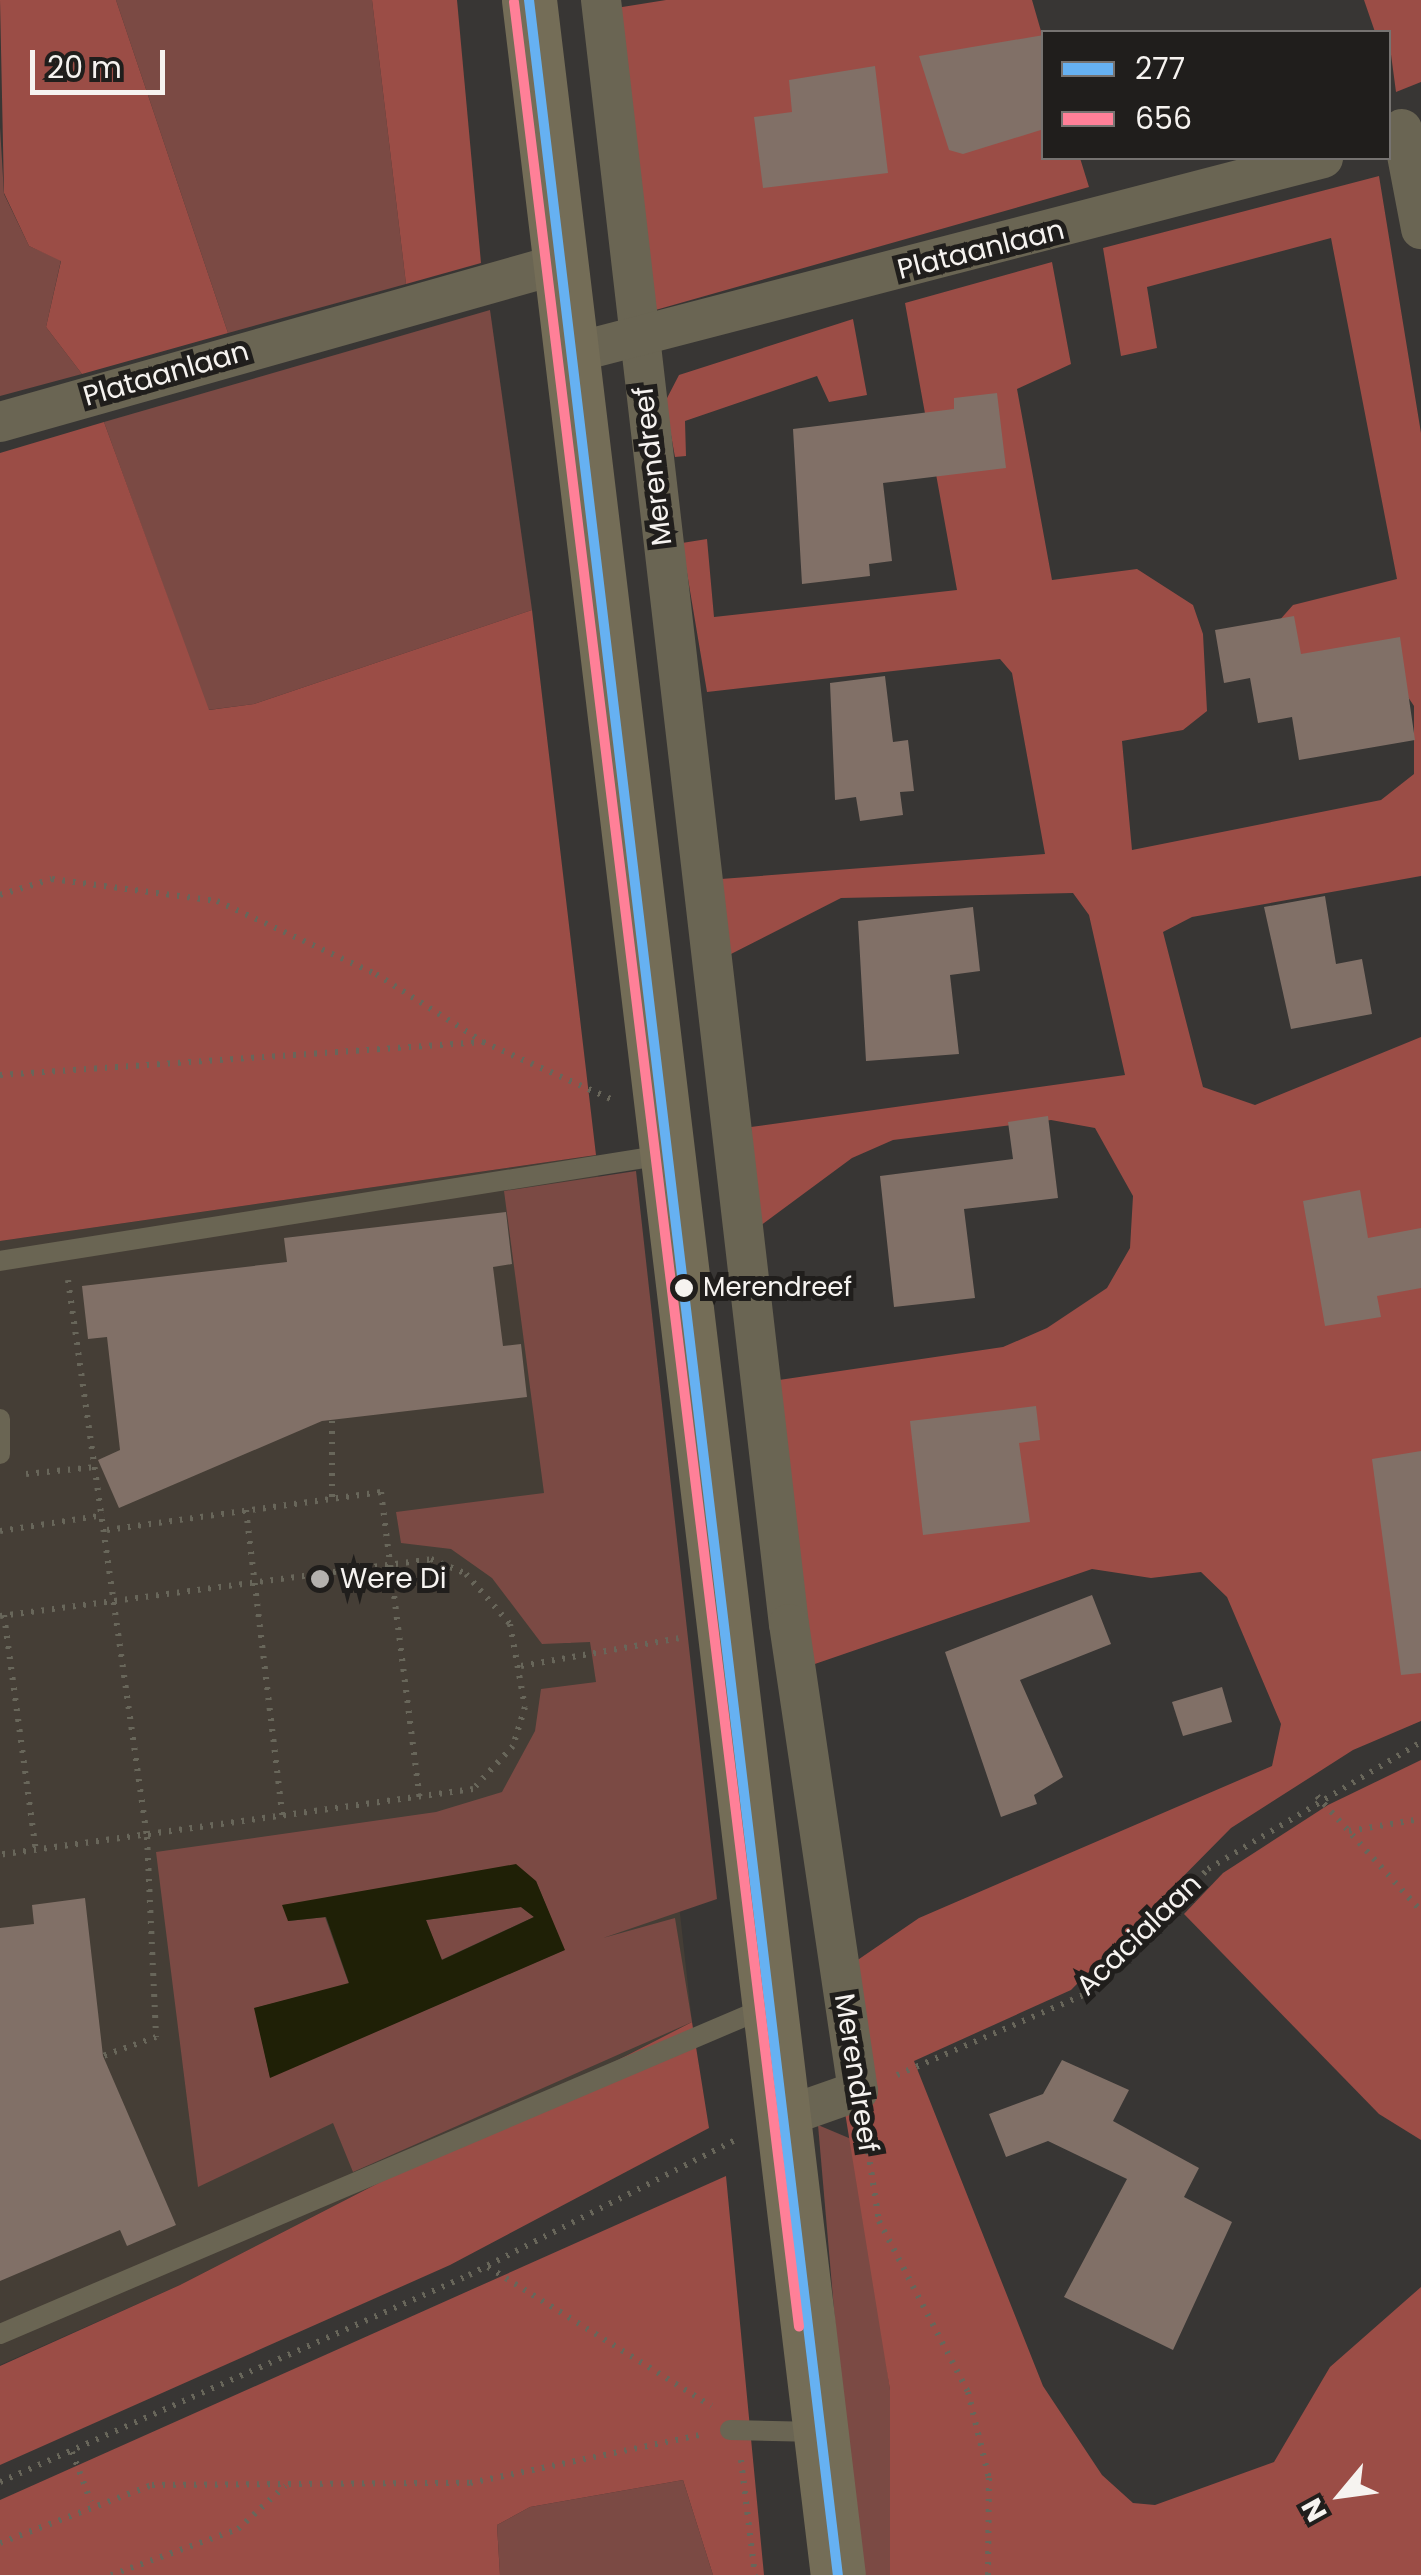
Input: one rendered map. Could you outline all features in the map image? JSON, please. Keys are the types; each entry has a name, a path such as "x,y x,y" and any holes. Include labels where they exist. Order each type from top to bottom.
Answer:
{"street":[{"path":"529,0 774,2004 764,2126 824,2432 838,2575"},
{"name":"Merendreef","path":"601,0 789,1624 858,2092"},
{"path":"1404,127 1421,229"},
{"name":"Plataanlaan","path":"572,352 1315,160"},
{"name":"Plataanlaan","path":"0,422 563,262"},
{"path":"764,2126 858,2092"}],"lane":[{"path":"0,1261 670,1154"},
{"path":"0,1420 3,1454"},
{"path":"0,2334 774,2004"},
{"path":"734,2430 824,2432"}],"path":[{"path":"0,895 52,879 217,901 376,974 484,1042 622,1104"},
{"path":"0,1075 484,1042"},
{"path":"64,1249 117,1602 147,1838 156,2037 103,2056"},
{"path":"332,1420 332,1497"},
{"path":"3,1454 31,1479 96,1468"},
{"path":"106,1530 381,1492 420,1801"},
{"path":"246,1510 283,1820"},
{"path":"0,1531 104,1515"},
{"path":"0,1855 36,1851 147,1838 420,1801 473,1789 500,1766 525,1707 521,1666 510,1624 466,1574 431,1559 390,1560 252,1583 2,1616 36,1851"},
{"path":"521,1666 692,1636"},
{"name":"Acacialaan","path":"858,2092 1086,1994 1208,1869 1317,1796 1421,1742"},
{"path":"1317,1796 1421,1910"},
{"path":"1350,1832 1421,1819"},
{"name":"Merendreef","path":"858,2092 879,2221 968,2392 988,2478 988,2575"},
{"path":"0,2482 488,2266 764,2126"},
{"path":"488,2266 734,2430 754,2575"},
{"path":"0,2543 91,2502 152,2485 470,2484 734,2430"},
{"path":"72,2452 91,2502"},
{"path":"111,2575 238,2529 287,2484"}],"shaded area":[{"path":"0,0 116,0 228,333 82,374 46,327 61,261 29,246 4,193"},
{"path":"116,0 372,0 406,284 228,333"},
{"path":"372,0 457,0 481,263 406,284"},
{"path":"666,0 1032,0 1041,31 1041,160 1081,160 1089,187 645,313 591,12"},
{"path":"1364,0 1421,0 1421,82 1396,92 1391,30 1374,30"},
{"path":"0,127 4,194 29,246 61,260 46,327 82,374 0,396"},
{"path":"1379,176 1421,433 1421,876 1192,917 1163,932 1203,1087 1255,1105 1421,1037 1421,1721 1353,1750 1231,1828 1071,1990 914,2061 1043,2386 1102,2475 1133,2503 1155,2505 1274,2462 1330,2367 1421,2287 1421,2575 890,2575 890,2390 824,1983 919,1918 1272,1766 1281,1724 1227,1597 1201,1572 1151,1578 1092,1569 809,1666 779,1380 1003,1347 1047,1328 1107,1288 1130,1248 1133,1196 1095,1128 1051,1120 893,1140 852,1158 760,1226 751,1127 1125,1075 1089,915 1073,893 841,898 729,955 721,879 1045,854 1012,673 1000,659 707,692 682,543 707,539 714,617 957,590 905,303 1052,262 1071,364 1017,389 1052,580 1137,569 1193,605 1203,634 1207,711 1183,730 1122,741 1132,850 1381,800 1414,774 1414,706 1404,691 1304,690 1278,622 1293,605 1397,579 1331,238 1147,287 1157,348 1121,356 1103,248"},
{"path":"490,310 532,610 254,704 208,710 104,422"},
{"path":"853,319 867,395 829,402 817,376 685,421 686,456 675,457 665,402 679,375"},
{"path":"104,422 209,710 254,704 532,610 596,1155 0,1241 0,453"},
{"name":"Were Di","path":"596,1155 692,2022 180,2285 0,2365 0,1241"},
{"path":"636,1171 717,1899 603,1938 675,1918 692,2022 353,2172 333,2123 198,2187 156,1852 436,1812 502,1792 535,1731 541,1689 596,1682 590,1642 542,1644 492,1578 451,1549 401,1543 396,1512 544,1493 504,1191","holes":["536,1881 564,1950 270,2077 255,2008 349,1984 325,1917 289,1921 283,1905"]},
{"path":"1421,1760 1421,2140 1379,2114 1184,1914 1223,1873 1328,1805"},
{"path":"516,1864 536,1881 565,1950 270,2078 254,2008 349,1983 326,1917 288,1921 282,1905","holes":["521,1907 534,1917 442,1960 426,1920"]},
{"path":"521,1907 534,1917 441,1960 426,1920"},
{"path":"692,2022 709,2128 450,2265 0,2465 0,2366 180,2285"},
{"path":"818,2125 856,2141 890,2390 890,2575 857,2575"},
{"path":"726,2176 764,2575 713,2575 683,2480 530,2507 497,2525 500,2575 0,2575 0,2500"},
{"path":"683,2480 713,2575 500,2575 497,2525 530,2507"}],"building":[{"path":"1041,36 1041,130 963,154 949,150 919,56"},
{"path":"875,66 888,173 763,188 754,117 792,112 789,80"},
{"path":"997,393 1006,468 883,483 892,561 869,564 870,576 802,584 793,429 954,409 954,398"},
{"path":"1294,616 1301,654 1400,637 1415,740 1299,760 1292,717 1258,723 1250,678 1224,683 1215,630"},
{"path":"885,676 893,742 908,740 914,791 900,792 903,815 860,821 856,797 835,800 830,683"},
{"path":"1325,896 1336,964 1362,959 1372,1014 1291,1029 1264,907"},
{"path":"973,907 980,971 950,975 959,1054 866,1061 858,921"},
{"path":"1048,1116 1058,1198 964,1209 975,1298 894,1307 880,1176 1013,1159 1008,1122"},
{"path":"1360,1190 1368,1238 1421,1228 1421,1288 1377,1296 1381,1317 1325,1326 1303,1201"},
{"path":"506,1212 512,1264 493,1267 503,1346 521,1344 527,1397 322,1421 119,1508 98,1460 120,1450 107,1337 88,1339 82,1286 287,1262 284,1238"},
{"path":"1036,1406 1040,1440 1019,1443 1030,1522 923,1535 910,1421"},
{"path":"1421,1451 1421,1673 1401,1675 1372,1459"},
{"path":"1092,1595 1111,1644 1020,1680 1063,1777 1034,1795 1037,1804 1001,1817 945,1652"},
{"path":"1222,1687 1232,1722 1183,1736 1172,1702"},
{"path":"85,1898 103,2056 176,2225 127,2246 120,2230 0,2281 0,1928 34,1924 32,1905"},
{"path":"1062,2060 1129,2090 1113,2121 1199,2168 1184,2197 1232,2222 1173,2350 1064,2297 1127,2179 1048,2141 1006,2157 989,2114 1043,2094"}],"transit line":[{"name":"277","path":"529,0 838,2575"},
{"name":"656","path":"514,2 799,2327"}],"place":[{"name":"Merendreef","path":"684,1288"},
{"name":"Were Di","path":"320,1579"}]}
